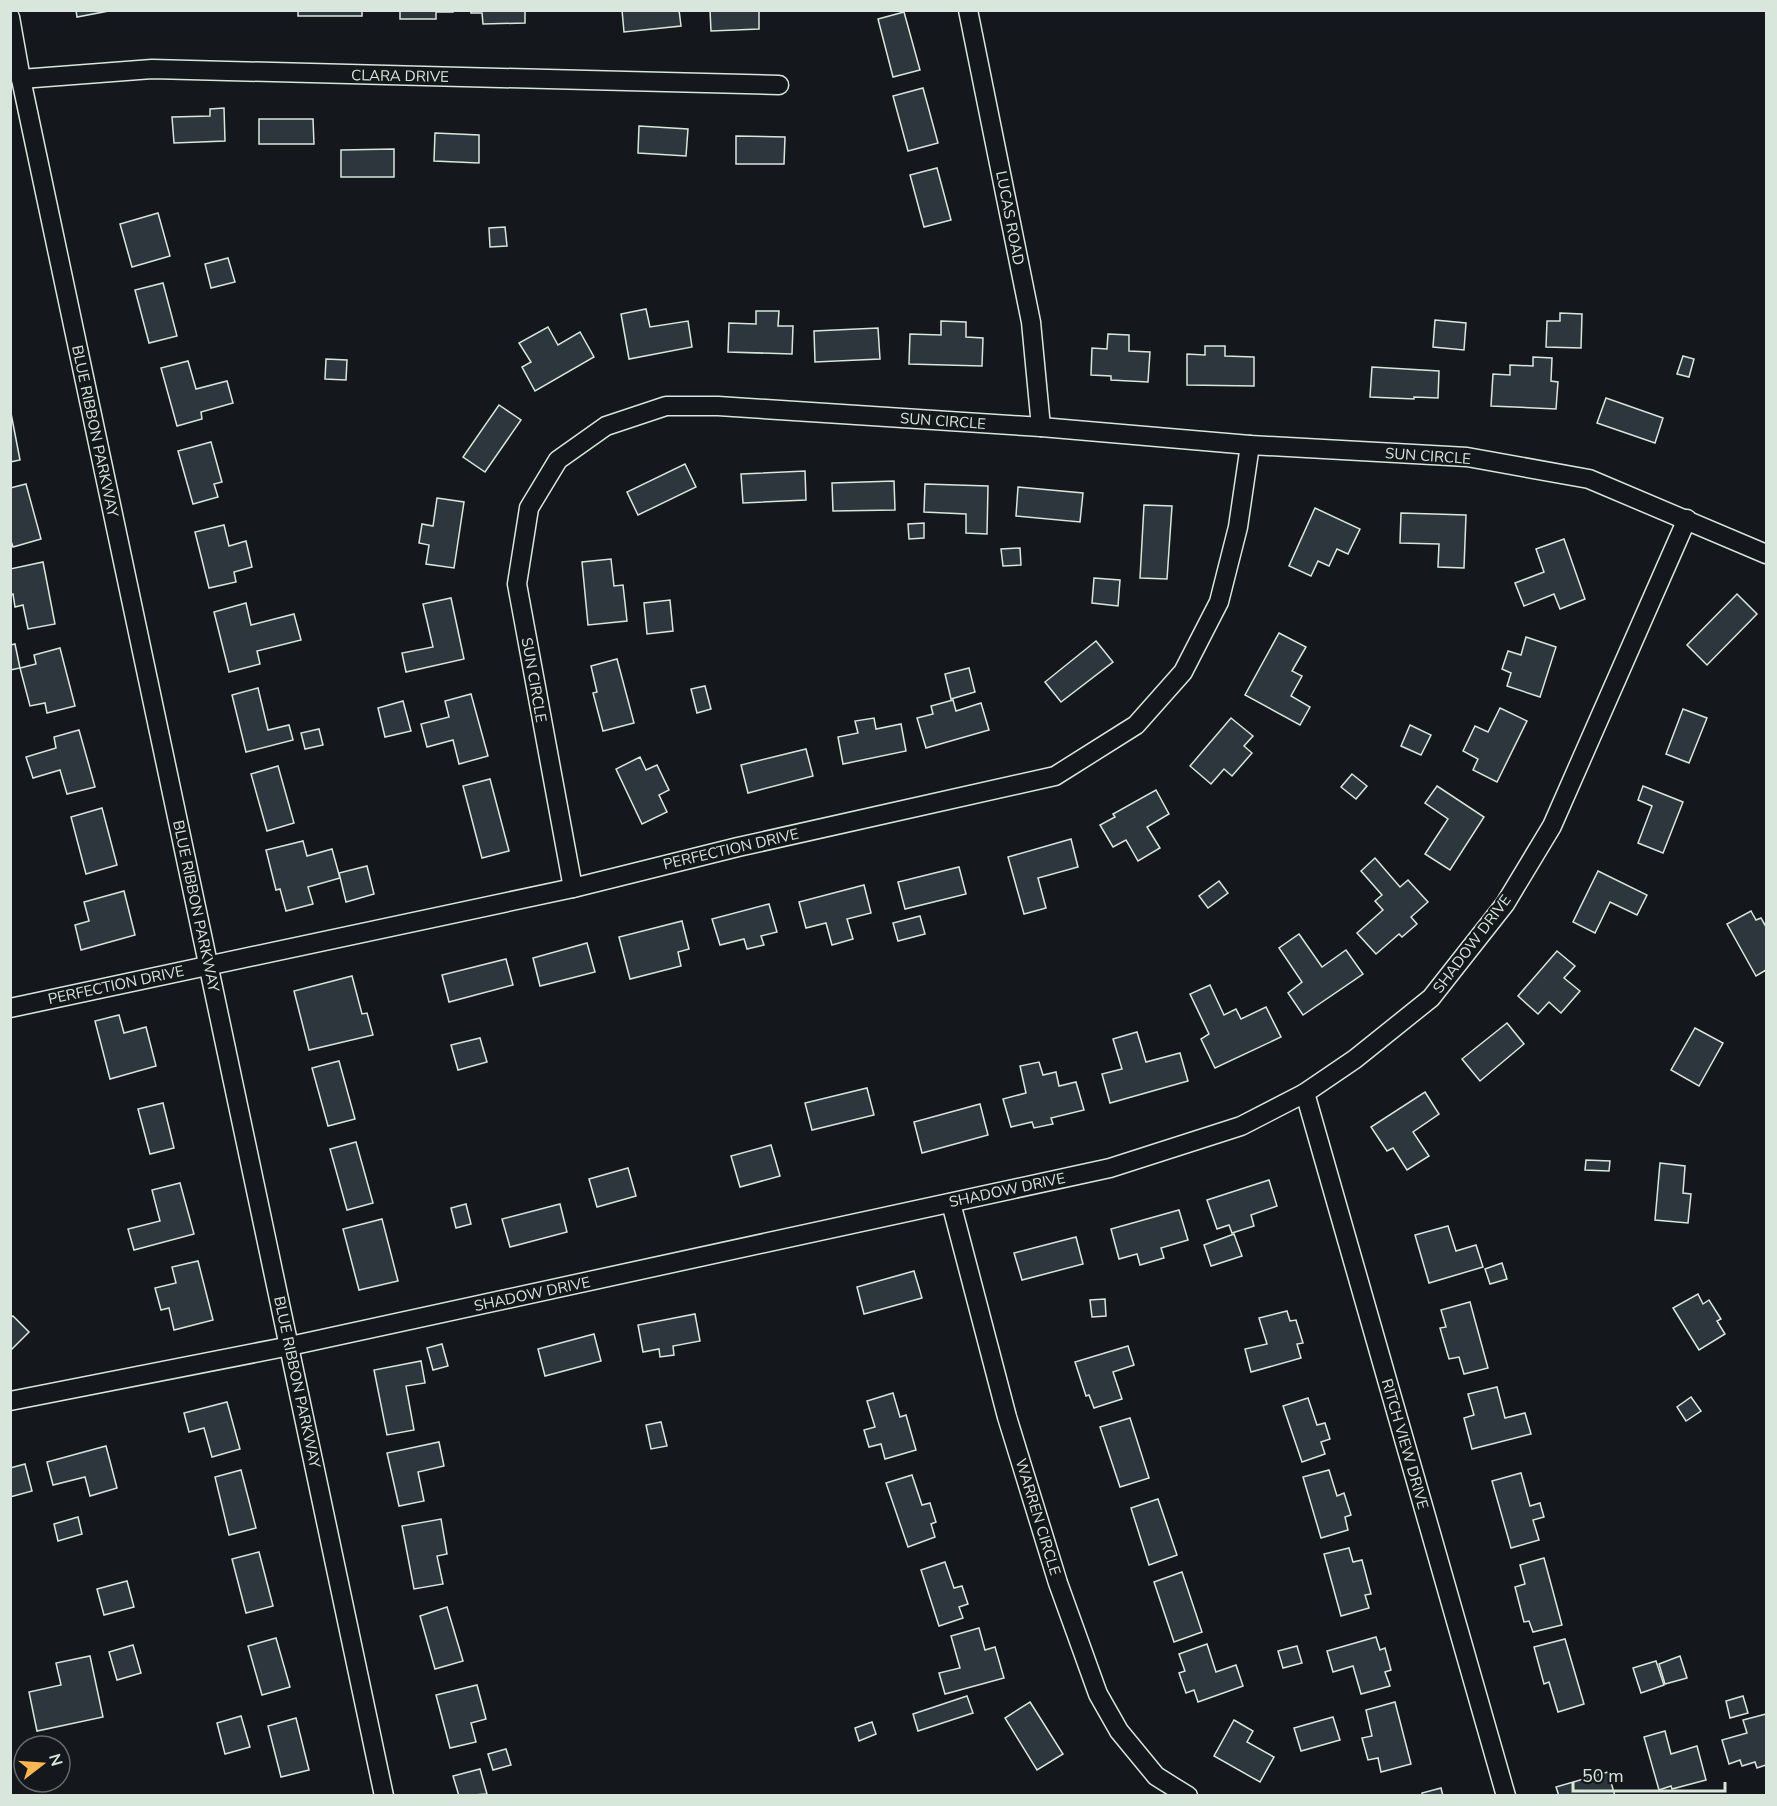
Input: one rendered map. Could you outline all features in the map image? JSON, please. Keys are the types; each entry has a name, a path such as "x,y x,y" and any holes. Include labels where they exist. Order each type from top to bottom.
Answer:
{"street":[{"name":"LUCAS ROAD","path":"968,10 1031,322 1041,427"},
{"name":"BLUE RIBBON PARKWAY","path":"10,17 21,79 384,1796"},
{"name":"CLARA DRIVE","path":"21,79 152,69 779,85"},
{"name":"SUN CIRCLE","path":"573,888 517,584 529,508 558,460 606,426 666,406 718,406 1041,427 1250,445 1467,457 1589,479 1767,554"},
{"name":"PERFECTION DRIVE","path":"10,1008 573,888 738,847 1055,776 1136,725 1183,672 1219,602 1238,528 1250,445"},
{"name":"SHADOW DRIVE","path":"10,1401 290,1346 1110,1168 1241,1125 1305,1093 1355,1059 1431,998 1505,904 1551,826 1687,519"},
{"name":"RITCH VIEW DRIVE","path":"1305,1093 1506,1796"},
{"name":"WARREN CIRCLE","path":"951,1203 1007,1417 1058,1583 1098,1694 1119,1731 1156,1776 1188,1796"}],"building":[{"path":"76,10 114,10 77,17"},
{"path":"298,10 362,10 362,16 298,16"},
{"path":"400,10 453,10 453,12 436,12 436,19 400,19"},
{"path":"471,10 525,10 525,23 483,24 482,13 471,13"},
{"path":"622,10 679,10 681,26 624,32"},
{"path":"710,10 759,10 759,29 711,31"},
{"path":"904,12 920,70 893,77 878,19"},
{"path":"923,88 938,143 908,151 893,96"},
{"path":"224,108 225,141 174,143 172,117 210,116 210,109"},
{"path":"259,119 313,119 314,144 259,144"},
{"path":"639,126 688,129 686,156 638,153"},
{"path":"435,133 479,135 479,163 434,161"},
{"path":"736,136 785,137 784,164 736,164"},
{"path":"394,149 394,177 341,177 341,150"},
{"path":"937,168 951,220 924,227 910,175"},
{"path":"158,213 170,256 132,267 120,224"},
{"path":"505,227 507,246 490,247 489,228"},
{"path":"228,258 235,282 211,288 205,264"},
{"path":"163,283 177,336 149,343 135,290"},
{"path":"646,309 650,327 688,321 692,347 629,359 621,314"},
{"path":"756,311 779,311 778,326 793,326 792,354 728,352 729,323 756,324"},
{"path":"1560,313 1582,314 1581,348 1546,347 1547,321 1560,321"},
{"path":"1435,320 1466,323 1464,350 1433,347"},
{"path":"941,321 966,322 966,337 983,338 982,366 909,364 910,334 941,335"},
{"path":"548,327 558,345 580,332 594,357 535,391 522,367 531,362 519,343"},
{"path":"878,328 880,359 815,362 814,331"},
{"path":"1108,334 1129,335 1129,351 1150,352 1148,382 1111,380 1111,376 1091,375 1092,348 1107,349"},
{"path":"1205,346 1225,346 1225,356 1254,357 1254,386 1187,385 1187,354 1205,355"},
{"path":"1683,356 1694,359 1689,377 1677,374"},
{"path":"1533,357 1552,358 1551,381 1558,382 1556,409 1491,406 1493,374 1510,375 1510,365 1533,366"},
{"path":"326,359 347,360 346,380 325,379"},
{"path":"188,361 196,389 227,381 233,403 201,412 202,419 177,426 161,368"},
{"path":"1372,367 1439,371 1438,398 1370,397"},
{"path":"1606,398 1663,418 1655,443 1597,423"},
{"path":"499,405 521,420 485,472 463,457"},
{"path":"10,408 20,460 10,462"},
{"path":"211,442 222,482 214,484 218,497 193,504 178,451"},
{"path":"685,464 696,487 638,515 627,492"},
{"path":"805,471 806,500 743,503 741,474"},
{"path":"894,481 895,510 833,511 832,483"},
{"path":"26,484 41,539 13,547 10,538 10,488"},
{"path":"925,484 988,486 987,534 966,533 966,514 924,512"},
{"path":"1018,487 1083,493 1080,522 1016,516"},
{"path":"437,498 464,502 454,568 426,564 429,545 419,543 422,524 433,526"},
{"path":"1144,505 1172,506 1167,579 1140,578"},
{"path":"1315,508 1360,529 1348,554 1337,549 1329,566 1318,561 1311,576 1289,566"},
{"path":"1401,513 1466,515 1464,568 1438,567 1439,544 1400,543"},
{"path":"924,523 924,538 909,539 908,524"},
{"path":"224,525 229,546 246,541 252,567 234,572 236,582 209,588 195,532"},
{"path":"1564,539 1585,599 1560,609 1554,594 1524,606 1515,583 1544,572 1536,549"},
{"path":"1020,548 1021,565 1003,566 1001,549"},
{"path":"611,559 614,586 623,585 627,621 588,625 582,562"},
{"path":"43,562 55,624 28,629 23,605 15,607 13,594 10,595 10,569"},
{"path":"1094,578 1120,580 1118,606 1092,603"},
{"path":"1737,594 1757,614 1707,665 1687,645"},
{"path":"451,598 464,659 406,672 402,653 433,647 423,604"},
{"path":"670,600 673,631 647,634 644,603"},
{"path":"246,603 251,625 294,614 301,640 257,651 260,664 229,672 214,612"},
{"path":"1279,633 1306,647 1292,671 1302,676 1291,696 1310,707 1300,725 1245,695"},
{"path":"1526,637 1556,647 1540,697 1507,686 1511,673 1502,669 1508,651 1521,655"},
{"path":"1096,641 1113,662 1061,702 1045,682"},
{"path":"15,644 20,668 10,670 10,645"},
{"path":"60,648 75,706 47,713 45,703 30,706 20,668 36,664 34,655"},
{"path":"617,659 634,723 603,731 593,693 597,692 591,666"},
{"path":"969,668 975,692 951,699 945,674"},
{"path":"705,686 711,709 697,713 691,689"},
{"path":"258,688 268,730 289,725 293,740 246,752 232,695"},
{"path":"471,694 488,756 459,764 453,740 427,747 421,724 449,717 445,701"},
{"path":"953,700 956,711 981,703 989,730 926,748 917,718 933,714 931,706"},
{"path":"403,701 411,731 385,737 378,708"},
{"path":"1500,708 1527,721 1497,782 1473,770 1478,759 1463,751 1475,726 1488,732"},
{"path":"1683,709 1707,718 1689,763 1666,754"},
{"path":"874,718 876,729 901,724 906,751 843,764 838,737 858,733 855,721"},
{"path":"1231,718 1253,736 1244,746 1252,753 1232,776 1224,769 1211,784 1190,766"},
{"path":"1410,725 1431,735 1421,755 1401,746"},
{"path":"319,729 323,745 305,749 301,733"},
{"path":"79,730 95,787 67,794 60,770 33,778 26,757 56,748 54,737"},
{"path":"806,749 813,776 748,793 741,765"},
{"path":"640,757 646,770 657,765 669,790 659,795 667,812 642,824 616,769"},
{"path":"278,766 294,823 267,831 251,774"},
{"path":"1352,774 1367,786 1356,799 1341,787"},
{"path":"490,779 509,851 482,858 463,786"},
{"path":"1437,786 1484,817 1450,870 1425,854 1448,819 1425,803"},
{"path":"1643,786 1683,802 1663,853 1638,843 1652,806 1638,800"},
{"path":"1156,790 1169,814 1147,827 1160,848 1138,861 1126,840 1113,847 1100,825 1115,817 1113,814"},
{"path":"102,808 117,865 86,874 71,817"},
{"path":"1071,839 1078,867 1038,878 1046,908 1024,914 1008,857"},
{"path":"303,841 307,856 332,849 340,878 308,887 313,904 286,911 280,889 276,890 266,850"},
{"path":"1375,858 1400,887 1408,880 1428,902 1411,917 1417,924 1402,937 1399,934 1376,954 1357,933 1383,910 1375,901 1382,895 1361,871"},
{"path":"367,866 374,894 346,902 339,873"},
{"path":"959,867 966,894 905,909 898,882"},
{"path":"1598,871 1647,895 1637,915 1610,902 1595,933 1573,922"},
{"path":"1219,881 1228,893 1208,908 1199,896"},
{"path":"864,885 871,913 847,919 853,939 832,945 826,923 806,928 799,902"},
{"path":"124,891 135,935 81,950 75,925 89,921 84,902"},
{"path":"769,904 777,932 761,936 764,945 747,949 744,939 720,945 712,919"},
{"path":"1751,911 1756,920 1761,918 1766,927 1766,970 1756,976 1727,924"},
{"path":"920,916 925,934 898,941 893,923"},
{"path":"682,921 689,949 678,952 681,966 630,979 619,937"},
{"path":"1299,934 1322,967 1346,950 1363,974 1303,1015 1288,993 1302,982 1279,948"},
{"path":"587,943 595,972 540,986 533,958"},
{"path":"1557,951 1575,966 1564,978 1580,991 1561,1013 1549,1002 1538,1014 1518,996"},
{"path":"506,959 513,985 449,1002 442,975"},
{"path":"352,976 362,1014 367,1013 373,1035 309,1050 294,991"},
{"path":"1210,985 1224,1015 1236,1009 1241,1019 1266,1007 1281,1037 1215,1068 1201,1039 1209,1034 1190,994"},
{"path":"119,1015 124,1033 146,1027 156,1066 110,1079 95,1021"},
{"path":"1507,1023 1524,1044 1480,1081 1462,1059"},
{"path":"1695,1028 1723,1043 1699,1086 1671,1070"},
{"path":"1137,1032 1146,1062 1180,1053 1188,1081 1110,1103 1102,1074 1122,1069 1113,1039"},
{"path":"480,1038 487,1062 458,1070 451,1045"},
{"path":"339,1061 355,1119 328,1126 312,1068"},
{"path":"1039,1062 1043,1075 1056,1072 1059,1086 1076,1082 1084,1110 1051,1118 1053,1124 1034,1128 1032,1122 1011,1127 1003,1099 1026,1093 1020,1066"},
{"path":"867,1088 874,1115 812,1130 805,1103"},
{"path":"1425,1092 1439,1114 1413,1132 1429,1156 1407,1170 1393,1148 1387,1151 1371,1127"},
{"path":"163,1103 174,1148 150,1154 138,1109"},
{"path":"980,1104 988,1135 922,1153 914,1122"},
{"path":"356,1142 373,1203 347,1210 330,1149"},
{"path":"771,1145 780,1176 740,1187 731,1156"},
{"path":"1586,1160 1610,1161 1609,1171 1585,1170"},
{"path":"1660,1163 1685,1166 1683,1193 1691,1194 1688,1223 1655,1220"},
{"path":"628,1168 636,1196 597,1207 589,1179"},
{"path":"1269,1180 1277,1206 1251,1215 1254,1226 1232,1233 1229,1225 1217,1229 1207,1200"},
{"path":"180,1183 194,1234 134,1250 128,1229 160,1221 152,1190"},
{"path":"466,1204 471,1224 456,1228 451,1208"},
{"path":"560,1204 567,1232 510,1247 502,1219"},
{"path":"1179,1210 1188,1240 1161,1248 1164,1258 1140,1265 1137,1254 1119,1259 1111,1229"},
{"path":"382,1219 398,1281 359,1290 343,1229"},
{"path":"1448,1226 1456,1251 1476,1245 1483,1267 1429,1283 1415,1235"},
{"path":"1234,1234 1242,1256 1211,1266 1204,1245"},
{"path":"1076,1237 1083,1264 1022,1280 1014,1253"},
{"path":"198,1261 213,1320 174,1330 169,1308 161,1310 155,1288 176,1283 172,1267"},
{"path":"1502,1263 1507,1279 1490,1284 1485,1269"},
{"path":"914,1271 922,1298 864,1314 857,1287"},
{"path":"1698,1294 1703,1304 1709,1300 1721,1319 1717,1321 1725,1334 1699,1350 1673,1308"},
{"path":"1105,1299 1106,1316 1092,1317 1090,1300"},
{"path":"1470,1302 1488,1368 1464,1374 1459,1357 1449,1359 1440,1328 1446,1327 1441,1310"},
{"path":"1287,1311 1290,1321 1296,1320 1303,1343 1297,1344 1301,1358 1251,1372 1245,1349 1267,1344 1259,1318"},
{"path":"695,1314 700,1341 673,1346 674,1355 660,1357 659,1349 643,1352 638,1325"},
{"path":"13,1316 29,1332 10,1351 10,1318"},
{"path":"594,1334 601,1361 545,1376 538,1349"},
{"path":"442,1344 448,1366 433,1370 427,1348"},
{"path":"1128,1346 1134,1365 1113,1372 1122,1399 1094,1408 1089,1395 1086,1396 1075,1362"},
{"path":"421,1361 425,1383 406,1386 414,1430 387,1435 374,1370"},
{"path":"1497,1387 1505,1418 1525,1413 1531,1434 1472,1449 1464,1418 1474,1415 1468,1394"},
{"path":"893,1393 900,1417 906,1415 916,1450 885,1459 881,1444 869,1447 864,1430 875,1427 867,1401"},
{"path":"1691,1397 1701,1411 1686,1421 1677,1407"},
{"path":"1308,1398 1317,1425 1325,1423 1330,1439 1321,1442 1325,1454 1302,1462 1283,1406"},
{"path":"227,1402 240,1449 212,1457 204,1428 189,1432 184,1413"},
{"path":"1130,1418 1149,1478 1120,1487 1100,1427"},
{"path":"661,1422 667,1446 651,1449 646,1425"},
{"path":"439,1442 444,1466 418,1472 424,1501 399,1506 387,1453"},
{"path":"106,1446 117,1488 90,1496 85,1477 53,1485 47,1462"},
{"path":"25,1464 32,1491 10,1497 10,1468"},
{"path":"241,1470 256,1528 229,1535 215,1477"},
{"path":"1329,1470 1337,1496 1344,1493 1351,1515 1345,1517 1348,1530 1321,1538 1303,1477"},
{"path":"1521,1473 1530,1506 1540,1503 1544,1517 1533,1520 1539,1540 1511,1548 1492,1481"},
{"path":"912,1475 922,1505 930,1503 936,1522 931,1524 935,1537 908,1547 886,1483"},
{"path":"1158,1499 1177,1555 1149,1565 1131,1508"},
{"path":"78,1517 82,1534 58,1541 54,1524"},
{"path":"441,1519 447,1554 437,1556 443,1584 414,1589 402,1526"},
{"path":"1349,1548 1353,1562 1362,1560 1371,1594 1365,1595 1369,1608 1341,1616 1324,1554"},
{"path":"259,1552 273,1606 246,1613 232,1559"},
{"path":"1544,1558 1562,1625 1533,1632 1529,1621 1524,1622 1515,1587 1525,1584 1520,1565"},
{"path":"945,1562 954,1588 962,1586 968,1604 959,1607 963,1618 939,1626 921,1570"},
{"path":"1182,1572 1202,1632 1174,1642 1154,1582"},
{"path":"127,1581 134,1607 104,1615 97,1589"},
{"path":"447,1607 463,1661 435,1669 420,1616"},
{"path":"979,1628 985,1650 995,1647 1004,1678 945,1694 939,1673 960,1668 951,1636"},
{"path":"1376,1637 1380,1650 1385,1648 1391,1670 1385,1672 1390,1686 1361,1694 1353,1666 1333,1672 1327,1651"},
{"path":"276,1638 290,1687 262,1695 248,1646"},
{"path":"1565,1639 1584,1704 1558,1712 1549,1682 1544,1684 1534,1647"},
{"path":"1207,1644 1216,1672 1236,1665 1243,1686 1198,1702 1194,1690 1186,1693 1179,1673 1185,1671 1179,1654"},
{"path":"133,1645 141,1673 117,1680 109,1652"},
{"path":"1297,1646 1302,1663 1283,1668 1278,1651"},
{"path":"90,1656 103,1717 37,1731 29,1692 61,1685 56,1663"},
{"path":"1680,1656 1687,1678 1665,1684 1659,1664"},
{"path":"1656,1661 1664,1685 1641,1693 1633,1668"},
{"path":"477,1685 486,1719 471,1723 476,1742 450,1748 436,1695"},
{"path":"967,1696 973,1713 918,1731 913,1714"},
{"path":"1743,1696 1748,1713 1730,1718 1726,1701"},
{"path":"1030,1702 1063,1754 1037,1770 1005,1718"},
{"path":"1395,1702 1411,1764 1381,1772 1378,1758 1368,1760 1362,1738 1372,1736 1366,1710"},
{"path":"1766,1714 1766,1765 1757,1768 1755,1762 1742,1766 1740,1760 1729,1764 1722,1740 1747,1733 1743,1720"},
{"path":"241,1716 250,1747 225,1754 217,1723"},
{"path":"1333,1717 1340,1740 1301,1751 1294,1728"},
{"path":"296,1718 309,1770 281,1777 268,1726"},
{"path":"1234,1720 1253,1731 1247,1742 1274,1757 1260,1782 1214,1756"},
{"path":"872,1722 876,1734 859,1741 855,1728"},
{"path":"1665,1731 1671,1754 1697,1746 1706,1780 1659,1790 1644,1737"},
{"path":"506,1749 511,1765 493,1770 488,1754"},
{"path":"480,1769 487,1794 459,1796 453,1776"},
{"path":"1608,1772 1615,1796 1559,1796 1556,1787"},
{"path":"1441,1788 1443,1796 1422,1796 1422,1793"}]}
